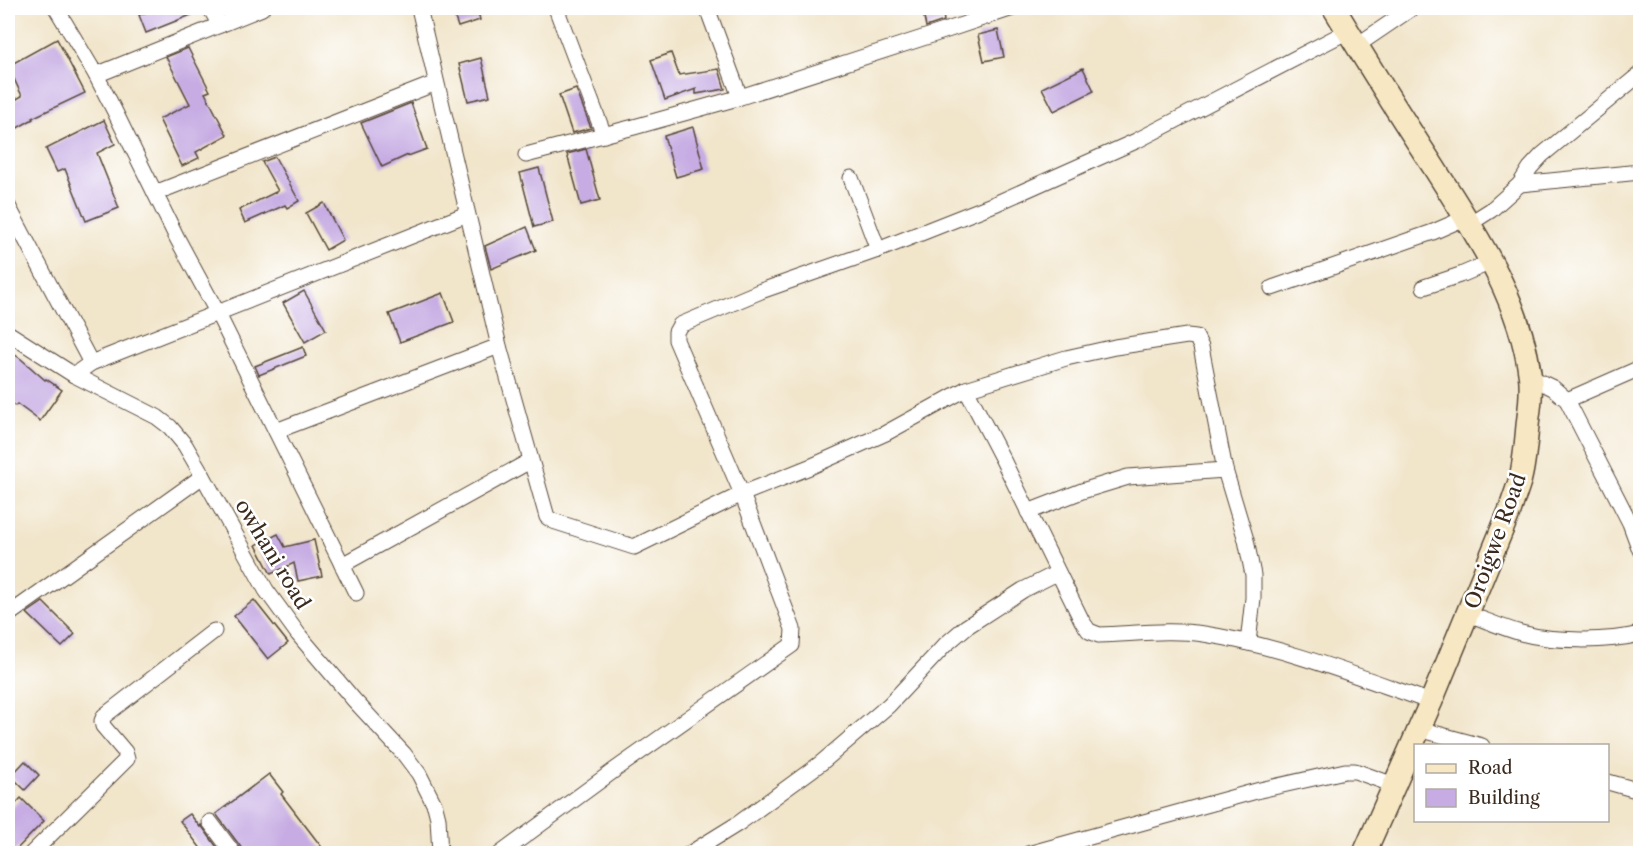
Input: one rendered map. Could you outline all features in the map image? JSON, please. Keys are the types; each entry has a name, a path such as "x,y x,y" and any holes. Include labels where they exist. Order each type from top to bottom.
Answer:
{"street":[{"path":"56,8 96,75 177,238 217,312 356,593"},
{"path":"210,8 220,25"},
{"path":"96,75 262,8"},
{"path":"419,8 499,346 547,517 553,521 634,547 742,494 885,433 966,389 1076,356 1115,347 1187,336 1196,338 1201,347 1225,470 1246,540 1253,575 1248,643"},
{"path":"556,8 604,135"},
{"path":"707,8 740,97"},
{"path":"526,155 740,97 1013,8"},
{"name":"Oroigwe Road","path":"1334,8 1491,262 1515,315 1523,342 1530,376 1531,400 1520,478 1510,510 1431,702 1364,854"},
{"path":"500,854 792,645 793,629 742,494 676,340 676,332 680,325 761,291 878,250 997,203 1136,141 1352,39 1412,8"},
{"path":"1272,288 1467,221 1491,210 1520,184 1542,155 1641,74"},
{"path":"155,193 436,83"},
{"path":"1520,184 1641,172"},
{"path":"851,178 878,250"},
{"path":"8,206 91,363"},
{"path":"74,375 91,363 467,214"},
{"path":"1424,287 1491,262"},
{"name":"owhani road","path":"8,333 74,375 157,417 170,427 203,476 266,590 291,625 354,700 404,754 418,774 435,806 440,854"},
{"path":"276,430 499,346"},
{"path":"1567,400 1641,368"},
{"path":"1530,376 1553,388 1567,400 1635,521 1641,550"},
{"path":"966,389 1057,573 1089,631 1099,635 1204,634 1248,643 1328,665 1431,702"},
{"path":"342,565 531,461"},
{"path":"1028,512 1082,491 1128,477 1225,470"},
{"path":"8,615 203,476"},
{"path":"689,854 739,823 821,763 889,705 945,645 966,627 1023,590 1057,573"},
{"path":"1468,614 1521,633 1549,638 1594,639 1641,634"},
{"path":"31,854 127,759 125,752 103,726 104,716 214,631"},
{"path":"1419,729 1475,744"},
{"path":"1028,854 1260,790 1345,771 1355,771 1394,785"},
{"path":"1609,782 1641,791"},
{"path":"210,822 234,854"}],"building":[{"path":"157,8 200,8 201,11 146,33 139,15"},
{"path":"477,8 480,20 458,27 454,15"},
{"path":"922,8 942,8 944,21 926,27"},
{"path":"998,30 1004,57 984,61 978,35"},
{"path":"57,39 85,93 32,118 14,130 8,118 8,104 22,96 8,66"},
{"path":"188,48 210,91 205,93 227,135 196,152 199,158 182,166 159,119 190,104 166,57"},
{"path":"671,53 679,75 719,69 725,89 696,94 696,89 665,100 651,60"},
{"path":"481,58 490,96 468,101 459,64"},
{"path":"1083,68 1094,91 1054,111 1042,88"},
{"path":"576,89 591,128 572,133 559,95"},
{"path":"411,103 427,149 382,167 361,123"},
{"path":"104,120 115,144 97,153 119,208 86,221 65,169 57,172 46,149"},
{"path":"693,127 704,169 676,177 664,136"},
{"path":"586,149 600,200 581,205 567,154"},
{"path":"275,157 299,201 287,208 285,205 245,223 239,210 278,191 262,162"},
{"path":"539,168 553,222 534,227 520,173"},
{"path":"324,203 343,240 326,250 306,213"},
{"path":"527,227 536,250 491,269 485,246"},
{"path":"304,291 326,330 305,342 283,303"},
{"path":"443,293 454,322 400,342 389,314"},
{"path":"303,347 306,356 259,375 255,366"},
{"path":"8,350 45,380 62,390 40,421 17,404 15,406 8,399"},
{"path":"278,534 285,547 314,540 322,576 298,581 294,563 271,574 256,545"},
{"path":"254,600 288,643 268,659 234,616"},
{"path":"43,602 75,634 62,647 27,613"},
{"path":"25,761 39,775 25,790 11,776"},
{"path":"269,774 283,792 281,794 327,854 246,854 216,814"},
{"path":"21,798 44,821 12,854 8,854 8,812"},
{"path":"190,814 219,850 215,854 205,854 180,821"}]}
